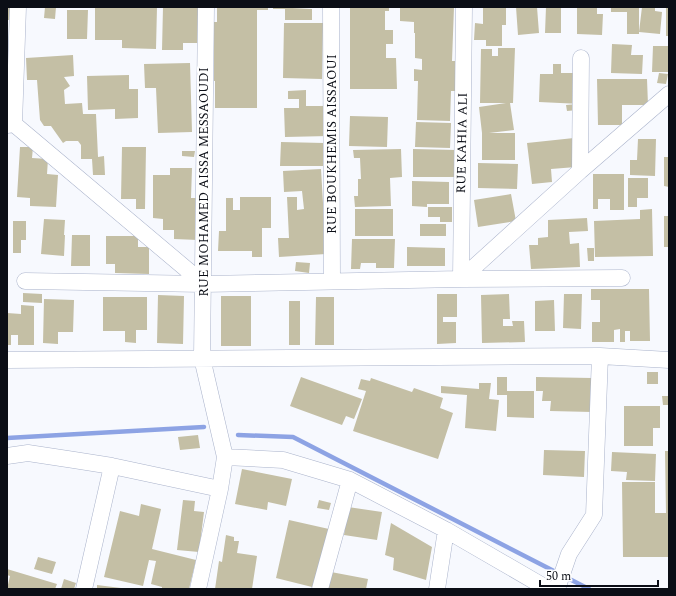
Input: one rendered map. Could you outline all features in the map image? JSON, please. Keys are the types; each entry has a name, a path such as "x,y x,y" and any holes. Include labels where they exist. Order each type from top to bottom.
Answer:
{"street":[{"path":"18,7 10,124 204,284"},
{"name":"RUE MOHAMED AISSA MESSAOUDI","path":"206,7 202,358 225,457"},
{"name":"RUE BOUKHEMIS AISSAOUI","path":"331,7 332,281"},
{"name":"RUE KAHIA ALI","path":"461,279 464,7"},
{"path":"580,171 581,58"},
{"path":"461,279 580,171 669,94"},
{"path":"25,281 204,284 461,279 622,278"},
{"path":"557,589 569,554 594,514 600,356"},
{"path":"7,360 600,356 669,360"},
{"path":"7,456 28,454 112,466 220,489"},
{"path":"198,589 220,489 225,457 282,460 350,480 446,530 548,589"},
{"path":"84,589 112,466"},
{"path":"320,589 350,480"},
{"path":"438,589 446,530"}],"building":[{"path":"7,7 10,7 10,20 7,20"},
{"path":"45,7 56,7 55,19 44,18"},
{"path":"95,7 157,7 156,49 122,48 122,40 95,40"},
{"path":"163,7 199,7 199,43 183,43 183,50 162,50"},
{"path":"217,7 268,7 268,10 257,10 257,108 215,108 214,22 217,22"},
{"path":"273,7 312,9 312,20 285,20 285,9 273,9"},
{"path":"389,7 389,11 385,11 385,30 393,30 393,44 386,44 386,58 396,58 397,89 350,89 350,8"},
{"path":"400,7 454,7 452,61 460,61 455,91 451,91 450,121 417,120 418,81 414,81 414,69 422,70 422,59 415,58 414,22 400,21"},
{"path":"483,7 506,7 506,25 502,25 502,46 486,46 486,40 474,40 475,23 483,24"},
{"path":"516,7 537,7 539,33 518,35"},
{"path":"546,7 561,7 561,33 545,33"},
{"path":"577,7 597,7 597,14 603,14 602,35 577,34"},
{"path":"611,7 639,7 639,34 627,34 627,12 611,12"},
{"path":"642,7 655,7 655,11 662,12 660,34 639,32"},
{"path":"666,7 669,7 669,36 666,36"},
{"path":"67,10 88,10 87,39 67,39"},
{"path":"284,23 323,23 322,79 283,78"},
{"path":"612,44 632,45 631,55 643,55 642,74 611,73"},
{"path":"653,46 669,46 669,72 652,72"},
{"path":"498,48 515,48 513,103 510,103 514,130 489,133 515,133 515,160 482,160 482,133 479,107 506,103 480,103 481,49 492,49 492,56 498,56"},
{"path":"73,55 74,76 64,77 70,86 64,90 65,104 82,103 83,114 96,114 98,157 104,156 105,175 93,175 92,159 81,159 81,145 78,141 66,141 63,143 51,126 44,126 40,120 37,80 27,80 26,58"},
{"path":"190,63 192,132 158,133 156,88 145,88 144,64"},
{"path":"553,64 561,64 561,73 582,73 581,104 539,102 540,74 553,74"},
{"path":"659,73 668,74 666,84 657,83"},
{"path":"129,75 129,89 138,89 138,118 115,119 115,109 88,110 87,76"},
{"path":"597,79 647,79 648,105 622,105 622,125 598,125"},
{"path":"306,90 306,106 328,106 329,136 285,137 284,108 299,108 299,99 288,99 288,91"},
{"path":"577,104 578,110 567,111 566,105"},
{"path":"350,116 388,117 387,147 349,146"},
{"path":"416,122 451,123 450,148 415,147"},
{"path":"574,138 576,167 551,169 552,182 532,184 527,143"},
{"path":"638,139 656,139 655,176 630,175 630,160 637,160"},
{"path":"281,142 324,143 323,166 280,166"},
{"path":"20,147 33,147 32,158 48,159 47,174 58,175 56,207 30,206 30,198 17,197"},
{"path":"122,147 146,147 145,209 136,209 136,199 121,199"},
{"path":"401,149 402,177 390,178 391,206 355,207 354,196 358,196 358,179 361,179 360,158 354,158 353,150"},
{"path":"413,149 456,150 456,177 413,177"},
{"path":"182,151 195,151 194,157 182,156"},
{"path":"664,157 669,157 669,187 664,186"},
{"path":"478,163 518,164 517,189 478,188"},
{"path":"170,168 192,168 191,198 199,198 198,240 174,239 174,230 163,230 163,219 153,218 153,175 170,175"},
{"path":"321,169 326,254 279,257 278,238 289,238 287,197 297,197 297,210 304,209 302,191 284,192 283,171"},
{"path":"593,174 624,174 624,210 610,210 610,199 598,199 598,209 593,209"},
{"path":"628,178 648,178 648,198 637,198 637,207 628,207"},
{"path":"412,181 449,182 449,204 427,204 427,207 412,206"},
{"path":"511,194 516,221 478,227 474,200"},
{"path":"240,197 271,197 271,228 262,228 262,257 252,257 252,251 218,251 219,231 226,231 226,198 233,198 233,210 240,210"},
{"path":"428,207 452,207 452,222 440,222 440,217 428,217"},
{"path":"355,209 393,209 393,236 355,236"},
{"path":"652,209 653,256 595,257 594,221 640,219 640,210"},
{"path":"664,216 669,216 669,247 664,247"},
{"path":"587,218 588,231 569,232 570,244 579,243 580,267 531,269 529,245 538,245 538,238 548,237 548,220"},
{"path":"44,219 65,220 64,256 41,254"},
{"path":"13,221 26,221 26,240 21,240 21,253 13,253"},
{"path":"420,224 446,224 446,236 420,236"},
{"path":"72,235 90,235 90,266 71,266"},
{"path":"106,236 138,236 138,247 149,247 149,274 115,273 115,264 106,264"},
{"path":"352,239 395,239 394,268 376,268 376,263 361,263 360,269 351,269"},
{"path":"407,247 445,248 445,266 407,266"},
{"path":"587,248 594,248 594,261 588,261"},
{"path":"296,262 310,263 309,273 295,271"},
{"path":"591,289 649,289 650,341 630,341 630,331 625,331 625,342 620,342 620,329 614,330 614,342 592,342 592,322 600,322 600,300 591,300"},
{"path":"23,293 42,294 42,303 23,302"},
{"path":"437,294 457,294 457,317 443,317 443,322 456,322 456,343 437,344"},
{"path":"509,294 510,319 503,319 503,326 513,326 512,321 524,321 525,342 482,343 481,295"},
{"path":"564,294 582,294 581,329 563,328"},
{"path":"158,295 184,296 183,344 157,343"},
{"path":"221,296 251,296 251,346 221,346"},
{"path":"103,297 147,297 147,330 136,330 136,343 125,342 125,331 103,331"},
{"path":"316,297 334,297 334,345 315,345"},
{"path":"44,299 74,300 73,332 58,332 58,344 43,343"},
{"path":"554,300 555,331 535,331 535,301"},
{"path":"289,301 300,301 300,345 289,345"},
{"path":"21,305 34,306 34,345 18,345 18,335 11,335 11,345 7,345 7,313 21,314"},
{"path":"647,372 658,372 658,384 647,384"},
{"path":"301,377 362,399 354,419 346,416 342,425 290,406"},
{"path":"497,377 507,377 507,391 534,391 534,418 507,417 507,395 497,395"},
{"path":"536,377 592,378 592,412 550,411 551,401 542,401 543,391 536,391"},
{"path":"371,378 412,392 414,388 443,398 440,408 453,413 438,459 353,431 366,391 358,389 361,379 370,381"},
{"path":"479,383 491,383 489,399 499,400 496,431 465,428 467,395 441,393 441,386 479,389"},
{"path":"662,396 669,396 669,405 663,405"},
{"path":"624,406 660,406 660,428 653,428 653,446 624,446"},
{"path":"198,435 200,448 180,450 178,437"},
{"path":"544,450 585,451 584,477 543,475"},
{"path":"665,451 669,451 669,557 623,557 622,482 655,482 655,513 666,513"},
{"path":"612,452 656,454 655,481 626,480 627,472 611,471"},
{"path":"242,469 292,479 286,506 268,502 267,510 235,504"},
{"path":"183,500 195,501 194,511 204,512 199,552 177,550"},
{"path":"319,500 331,503 329,510 317,508"},
{"path":"141,504 161,509 152,549 196,560 189,589 162,589 162,587 151,584 156,561 149,560 143,586 104,577 120,511 139,516"},
{"path":"348,507 382,512 377,540 344,535"},
{"path":"289,520 329,529 316,588 276,578"},
{"path":"391,523 432,547 426,580 393,570 394,558 385,555"},
{"path":"226,535 234,537 234,541 239,541 237,553 257,556 252,589 215,589 219,561 222,562"},
{"path":"38,557 56,562 52,574 34,569"},
{"path":"7,569 57,584 55,589 7,589 10,576 7,575"},
{"path":"331,572 368,579 366,589 327,589"},
{"path":"64,579 76,583 74,589 61,589"},
{"path":"97,585 121,588 121,589 97,589"}],"waterway":[{"path":"7,438 204,427"},
{"path":"238,435 293,437 589,589"}]}
